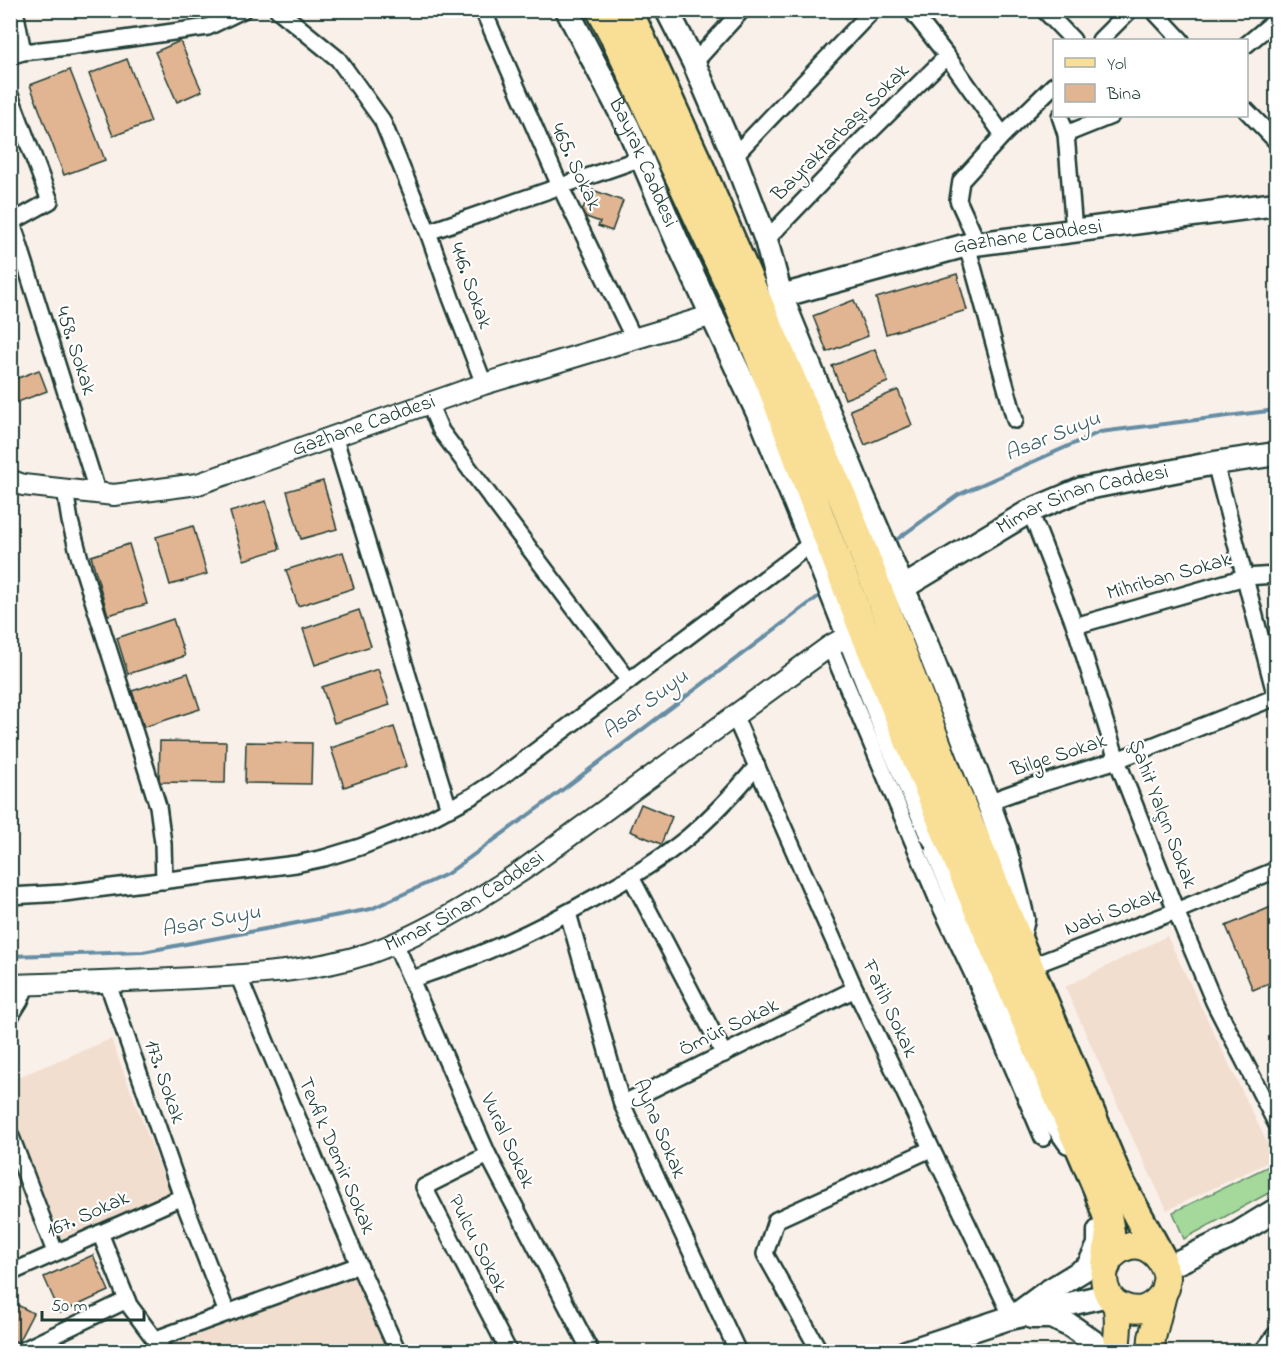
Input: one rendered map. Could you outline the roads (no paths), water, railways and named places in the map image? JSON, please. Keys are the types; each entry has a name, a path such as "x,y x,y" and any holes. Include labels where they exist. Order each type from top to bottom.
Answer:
{"highway":[{"path":"601,10 627,21 699,166 894,588 948,774 1118,1179 1164,1272"},
{"path":"627,21 775,395 845,632 973,897 1095,1182 1107,1215 1110,1232 1106,1265"}],"main road":[{"name":"Bayrak Caddesi","path":"567,10 628,127 678,243 816,538"},
{"path":"595,10 627,21"},
{"path":"667,10 694,63 734,156 766,240 781,296 852,495"},
{"name":"Gazhane Caddesi","path":"781,296 973,245 1276,204"},
{"name":"Mimar Sinan Caddesi","path":"894,588 1030,511 1082,489 1215,463 1276,454"},
{"path":"894,588 988,802 1008,859 1023,919 1018,941"},
{"path":"845,632 888,736 923,831 1050,1115 1095,1182 1099,1245 1089,1267 1044,1294 1012,1317 906,1352"},
{"path":"923,831 973,897"},
{"path":"1164,1272 1235,1235 1276,1210"},
{"path":"1012,1317 1114,1319 1124,1308 1144,1309 1161,1297 1164,1272 1153,1251 1131,1246 1121,1249 1106,1265 1104,1282 1114,1319"},
{"path":"1155,1347 1164,1272"},
{"path":"1012,1317 1052,1317 1071,1326 1095,1343 1101,1352"}],"street":[{"path":"15,10 17,54 208,27 243,10"},
{"path":"278,10 338,59 382,120 428,232"},
{"name":"465. Sokak","path":"483,10 560,186 634,339"},
{"path":"694,63 742,10"},
{"path":"734,156 873,10"},
{"path":"911,10 1003,135"},
{"path":"1044,10 1072,39"},
{"path":"1101,39 1130,10"},
{"path":"1153,10 1180,39"},
{"path":"1248,43 1276,20"},
{"name":"Bayraktarbaşı Sokak","path":"766,240 947,56"},
{"path":"1015,420 973,245 958,200 961,181 1003,135 1053,91"},
{"path":"10,95 50,201 11,223"},
{"path":"1248,112 1273,133"},
{"path":"1060,117 1066,134 1074,231"},
{"path":"1066,134 1108,117"},
{"name":"446. Sokak","path":"484,384 428,232 642,158"},
{"name":"458. Sokak","path":"11,223 98,494"},
{"name":"Gazhane Caddesi","path":"10,480 23,485 114,495 198,484 484,384 713,315"},
{"path":"429,403 441,431 629,681"},
{"path":"334,436 449,809"},
{"path":"1215,463 1276,697"},
{"path":"65,490 80,559 158,806 163,843 164,881"},
{"name":"Şahit Yalçın Sokak","path":"1030,511 1075,626 1117,760 1176,911 1214,1002 1276,1123"},
{"path":"10,896 64,893 296,864 360,848 394,835 449,809 500,778 816,538"},
{"name":"Mihriban Sokak","path":"1075,626 1245,577 1276,575"},
{"name":"Mimar Sinan Caddesi","path":"19,984 285,971 328,964 395,943 478,899 523,870 845,632"},
{"name":"Bilge Sokak","path":"988,802 1117,760 1276,697"},
{"name":"Fatih Sokak","path":"734,715 855,989 1012,1317"},
{"path":"412,979 452,966 533,932 631,877 687,838 731,796 757,766"},
{"path":"923,831 939,903 975,979 1043,1138"},
{"name":"Nabi Sokak","path":"1029,967 1276,870"},
{"path":"631,877 724,1054"},
{"name":"Ayna Sokak","path":"568,913 622,1104 738,1352"},
{"name":"Vural Sokak","path":"395,943 488,1155 591,1352"},
{"name":"Tevfik Demir Sokak","path":"238,975 359,1265 398,1352"},
{"name":"173. Sokak","path":"106,981 182,1197 227,1313"},
{"path":"10,1017 20,1001 19,984"},
{"name":"Ömür Sokak","path":"622,1104 855,989"},
{"path":"10,1134 55,1252"},
{"path":"820,1352 765,1254 776,1220 931,1149"},
{"name":"Pulcu Sokak","path":"488,1155 424,1187 509,1352"},
{"name":"167. Sokak","path":"10,1273 182,1197"},
{"path":"100,1233 129,1305 160,1345 227,1313 359,1265"},
{"path":"19,1352 128,1300"},
{"path":"1262,1352 1276,1334"}],"waterway":[{"name":"Asar Suyu","path":"892,543 958,495 1100,432 1276,410"},
{"name":"Asar Suyu","path":"10,956 143,952 371,909 447,874 823,593"}]}
